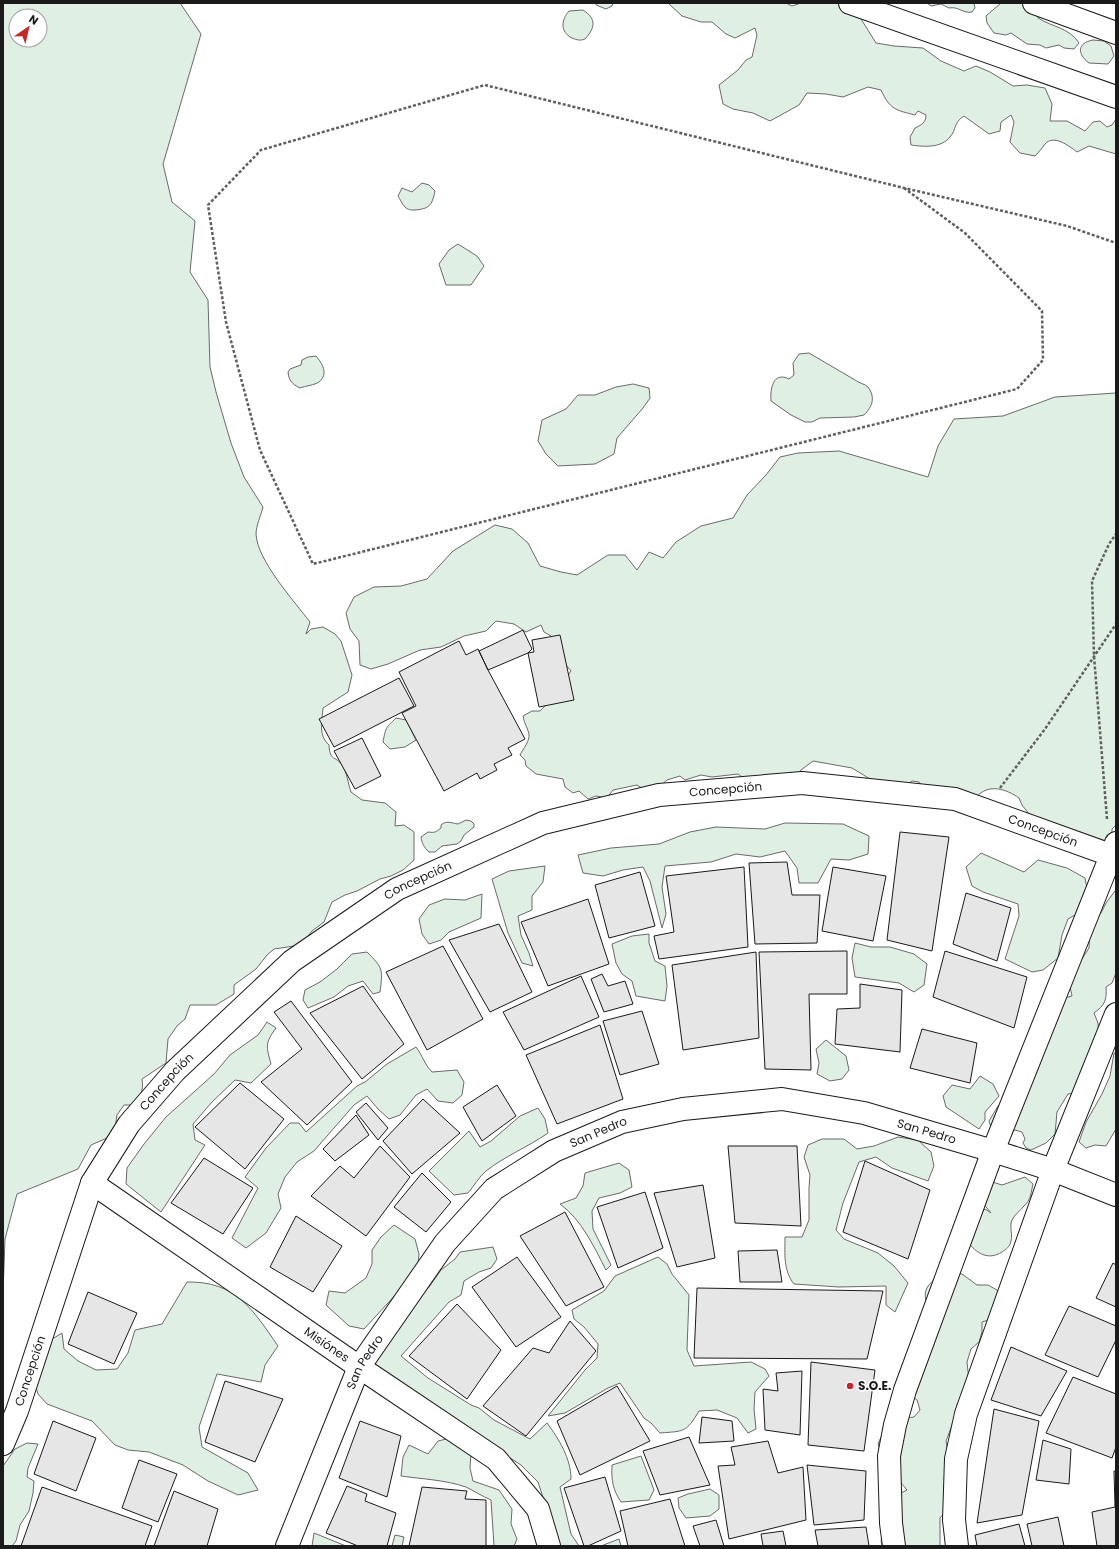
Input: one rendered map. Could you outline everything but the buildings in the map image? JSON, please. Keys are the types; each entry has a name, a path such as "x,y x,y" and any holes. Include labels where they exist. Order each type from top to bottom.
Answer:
{"street":[{"path":"850,3 1116,97"},
{"path":"1034,3 1116,33"},
{"name":"Concepción","path":"3,1444 17,1410 92,1183 129,1124 176,1070 292,961 397,889 543,822 659,795 802,783 955,799 1114,852"},
{"path":"894,1546 891,1523 889,1456 895,1425 905,1390 993,1150 1114,852"},
{"path":"957,1546 954,1520 956,1459 966,1414 1053,1170 1116,1014"},
{"name":"San Pedro","path":"287,1546 359,1367 445,1243 494,1189 554,1151 622,1122 683,1109 782,1099 864,1113 993,1150 1053,1170 1116,1195"},
{"name":"Misiónes","path":"92,1183 359,1367 496,1459 538,1508 549,1546"}],"path":[{"path":"904,188 966,233 1042,311 1043,360 1017,389 313,564 260,450 226,322 208,205 261,150 485,85 904,188 1068,226 1116,243"},
{"path":"1114,852 1103,786 1094,656 1092,581 1109,544 1116,534"},
{"path":"983,809 1045,730 1116,624"}],"green space":[{"path":"3,3 180,3 201,34 163,164 172,202 195,221 190,272 208,300 210,367 216,392 231,443 244,477 263,507 256,534 263,556 277,580 310,622 306,634 311,629 323,627 335,634 341,641 352,675 348,692 323,708 322,732 323,737 329,745 330,754 344,768 351,792 362,800 385,803 396,812 395,826 404,825 414,832 414,860 403,870 391,876 380,879 332,902 324,922 312,931 301,945 274,949 256,969 234,985 234,994 216,1005 190,1005 185,1019 177,1026 168,1039 166,1063 142,1079 142,1091 139,1097 131,1105 124,1105 117,1115 114,1135 91,1145 78,1169 17,1194 5,1239 3,1294"},
{"path":"596,3 613,3 612,6 606,9 596,5"},
{"path":"668,3 786,3 792,6 801,3 851,3 876,43 923,48 941,61 964,71 976,66 990,72 1013,86 1027,85 1045,88 1052,104 1050,121 1067,121 1085,131 1093,122 1100,121 1107,127 1112,125 1116,119 1116,154 1089,146 1077,152 1061,142 1053,140 1045,144 1035,156 1020,153 1010,142 1014,122 1011,115 1001,122 1000,131 989,134 964,116 958,121 954,131 946,141 932,146 911,145 910,137 915,128 924,122 926,115 918,111 915,115 898,110 887,102 881,90 868,87 843,97 807,93 799,105 770,121 753,113 733,109 723,104 719,85 738,70 746,60 752,57 757,35 755,28 735,38 726,34 712,22 701,22 682,16"},
{"path":"927,3 974,3 975,8 972,12 966,12 955,8 949,8 941,4 931,6"},
{"path":"1001,3 1022,3 1036,10 1038,18 1071,34 1079,43 1074,49 1064,48 1059,45 1046,48 1040,45 1027,44 1011,33 1006,35 994,33 987,23 986,16"},
{"path":"583,10 591,17 593,24 591,31 585,39 578,40 565,33 563,22 569,11"},
{"path":"1088,41 1104,41 1111,46 1114,56 1108,64 1089,63 1082,56 1080,49 1082,46"},
{"path":"422,183 429,185 435,191 433,200 426,208 414,210 407,209 398,196 402,188 412,192"},
{"path":"458,244 477,256 484,266 471,285 446,285 439,264 449,250"},
{"path":"809,353 868,387 872,395 872,402 871,406 864,415 854,417 820,418 812,422 805,422 791,415 771,401 771,391 776,379 779,377 784,377 789,379 794,375 793,363 799,354"},
{"path":"316,356 324,369 324,376 322,379 317,383 300,388 291,382 288,372 290,369 301,365 302,360 308,357"},
{"path":"633,384 649,388 650,398 617,438 614,454 595,464 558,466 546,454 538,441 542,420 566,409 578,395 595,395 616,387"},
{"path":"1116,393 1116,825 1112,829 1112,835 1099,848 1029,814 1019,798 1003,790 986,790 976,797 922,787 919,782 912,781 905,786 870,779 852,768 813,761 796,776 745,779 738,774 712,777 701,775 685,780 680,776 667,780 658,788 645,790 637,785 613,790 607,798 596,796 588,799 579,791 573,793 565,787 563,779 536,774 526,766 525,760 520,755 529,737 523,716 532,711 540,711 550,701 571,671 553,655 551,636 544,632 541,625 526,632 514,624 496,621 486,631 464,636 441,647 420,650 388,664 371,669 360,665 359,641 350,629 346,613 354,597 374,587 401,586 427,579 453,551 495,525 512,529 528,543 540,566 577,575 608,555 625,555 637,570 649,552 663,558 676,542 701,526 733,518 747,495 766,475 780,457 798,453 839,451 928,477 938,446 954,419 1003,416 1055,397"},
{"path":"396,718 406,720 416,740 405,747 390,749 383,742 387,728"},
{"path":"466,820 471,821 474,824 474,827 464,835 461,841 457,844 442,846 435,852 429,852 426,849 421,837 428,832 437,831 441,828 441,825 445,823 449,822 458,824"},
{"path":"785,823 843,824 869,836 868,854 849,860 831,859 818,883 799,883 797,868 785,851 760,857 736,854 711,862 665,866 662,887 666,914 662,928 650,881 643,867 623,870 603,876 583,873 578,855 611,848 659,844 690,832 716,827 765,829"},
{"path":"981,853 1024,872 1038,860 1067,868 1085,878 1089,899 1080,912 1068,919 1062,935 1058,958 1043,970 1032,972 1005,959 1019,916 1018,904 983,892 972,886 966,867"},
{"path":"545,866 543,882 532,896 532,910 518,916 521,935 533,966 522,963 508,933 492,879 509,871"},
{"path":"1115,891 1116,973 1112,983 1106,987 1104,1002 1094,1013 1098,1023 1099,1041 1077,1093 1068,1094 1057,1112 1055,1134 1046,1143 1031,1150 1026,1148 1023,1143 1025,1139 1022,1132 1015,1130 1005,1135 992,1130 989,1121 998,1106 1003,1102 1045,1003 1072,996 1067,982 1089,948 1090,927"},
{"path":"482,894 481,918 449,932 441,940 429,944 422,934 419,919 429,905 445,899 465,900"},
{"path":"649,934 649,943 655,961 665,966 667,986 665,1001 636,996 632,981 622,974 616,963 612,944 632,936"},
{"path":"855,943 871,947 890,947 914,954 927,964 924,985 914,992 899,983 855,977 852,958"},
{"path":"367,952 381,969 380,992 373,994 363,981 348,986 334,997 308,1008 303,1000 305,990 320,982 337,969 352,954"},
{"path":"267,1022 276,1028 268,1041 267,1049 271,1064 251,1083 235,1080 212,1102 193,1124 195,1140 205,1145 161,1212 126,1184 127,1168 166,1117 214,1074 230,1055 258,1035"},
{"path":"826,1040 846,1056 849,1070 842,1079 830,1081 817,1074 819,1063 816,1049"},
{"path":"416,1047 432,1072 457,1070 464,1082 462,1095 453,1103 438,1101 427,1089 416,1095 400,1115 389,1119 367,1096 354,1105 314,1151 297,1162 285,1177 278,1194 281,1208 266,1233 246,1248 232,1238 258,1188 245,1177 266,1148 290,1123 299,1123 306,1132 357,1086 365,1082 387,1064"},
{"path":"1114,1053 1116,1053 1116,1129 1106,1146 1095,1145 1086,1148 1079,1142 1086,1122 1102,1094 1110,1076"},
{"path":"980,1076 993,1084 999,1096 985,1112 985,1120 979,1129 946,1107 943,1096 952,1085 970,1089"},
{"path":"538,1108 545,1119 548,1133 486,1171 468,1193 454,1195 429,1171 469,1131 480,1147 491,1141 520,1116"},
{"path":"898,1137 918,1140 931,1152 934,1166 928,1181 892,1168 876,1157 859,1162 843,1203 836,1230 844,1239 878,1253 894,1266 908,1283 895,1312 886,1305 886,1286 839,1287 794,1284 790,1279 786,1267 785,1237 802,1237 809,1220 810,1175 804,1157 808,1145 822,1139 844,1139 857,1149 874,1146"},
{"path":"619,1163 629,1170 632,1187 620,1193 599,1198 592,1211 593,1229 611,1265 606,1270 581,1226 568,1210 560,1204 576,1198 583,1186 585,1173"},
{"path":"1025,1177 1033,1184 1029,1199 1012,1220 1010,1245 997,1255 987,1256 979,1252 968,1242 978,1216 985,1209 991,1213 982,1202 989,1181 1002,1185"},
{"path":"394,1225 415,1239 419,1254 418,1265 399,1291 364,1329 349,1326 326,1305 329,1291 345,1293 366,1278 372,1264 372,1250 381,1237"},
{"path":"493,1247 497,1259 491,1268 479,1272 464,1281 461,1295 449,1302 401,1356 428,1378 471,1405 479,1408 494,1420 530,1439 547,1423 560,1442 569,1464 571,1479 560,1487 571,1534 579,1546 559,1546 538,1482 521,1465 383,1375 373,1361 408,1309 429,1287 441,1270 455,1259 460,1252"},
{"path":"658,1257 667,1264 672,1274 689,1295 687,1350 694,1366 751,1362 765,1369 769,1376 755,1392 754,1409 756,1429 748,1433 737,1418 717,1410 699,1411 684,1430 660,1433 644,1418 620,1383 608,1388 565,1413 548,1416 585,1370 597,1358 598,1344 584,1327 574,1319 572,1310 604,1291 615,1276"},
{"path":"943,1273 962,1274 977,1285 988,1285 997,1290 1000,1300 992,1319 982,1322 982,1332 979,1342 971,1349 967,1362 969,1381 963,1398 957,1404 958,1410 946,1441 948,1453 946,1511 940,1518 940,1546 882,1546 881,1542 883,1529 893,1497 907,1490 883,1457 878,1444 887,1428 896,1422 914,1417 920,1410 917,1400 909,1394 929,1308 925,1296 927,1288 930,1284"},
{"path":"187,1282 204,1283 231,1292 242,1300 251,1310 278,1346 265,1365 261,1382 217,1374 199,1427 202,1447 248,1473 258,1490 238,1495 208,1481 183,1465 149,1452 128,1450 115,1445 92,1421 47,1404 38,1394 34,1381 49,1341 62,1333 64,1349 78,1361 96,1370 117,1369 128,1353 135,1330 162,1324"},
{"path":"455,1437 471,1452 470,1468 473,1481 499,1490 512,1509 511,1524 517,1539 514,1546 494,1546 491,1500 466,1487 442,1481 401,1476 403,1457 409,1445 428,1454 438,1441"},
{"path":"27,1443 38,1444 28,1468 27,1477 34,1481 29,1511 20,1525 16,1541 12,1546 3,1546 3,1466 15,1449"},
{"path":"641,1456 654,1490 649,1500 621,1502 613,1485 612,1465"},
{"path":"710,1489 719,1495 719,1509 710,1516 686,1518 679,1508 678,1498"},
{"path":"314,1533 346,1546 312,1546"},
{"path":"395,1535 404,1537 402,1546 392,1546"},
{"path":"619,1539 621,1546 601,1546"}],"place":[{"name":"S.O.E.","path":"850,1386"}]}
